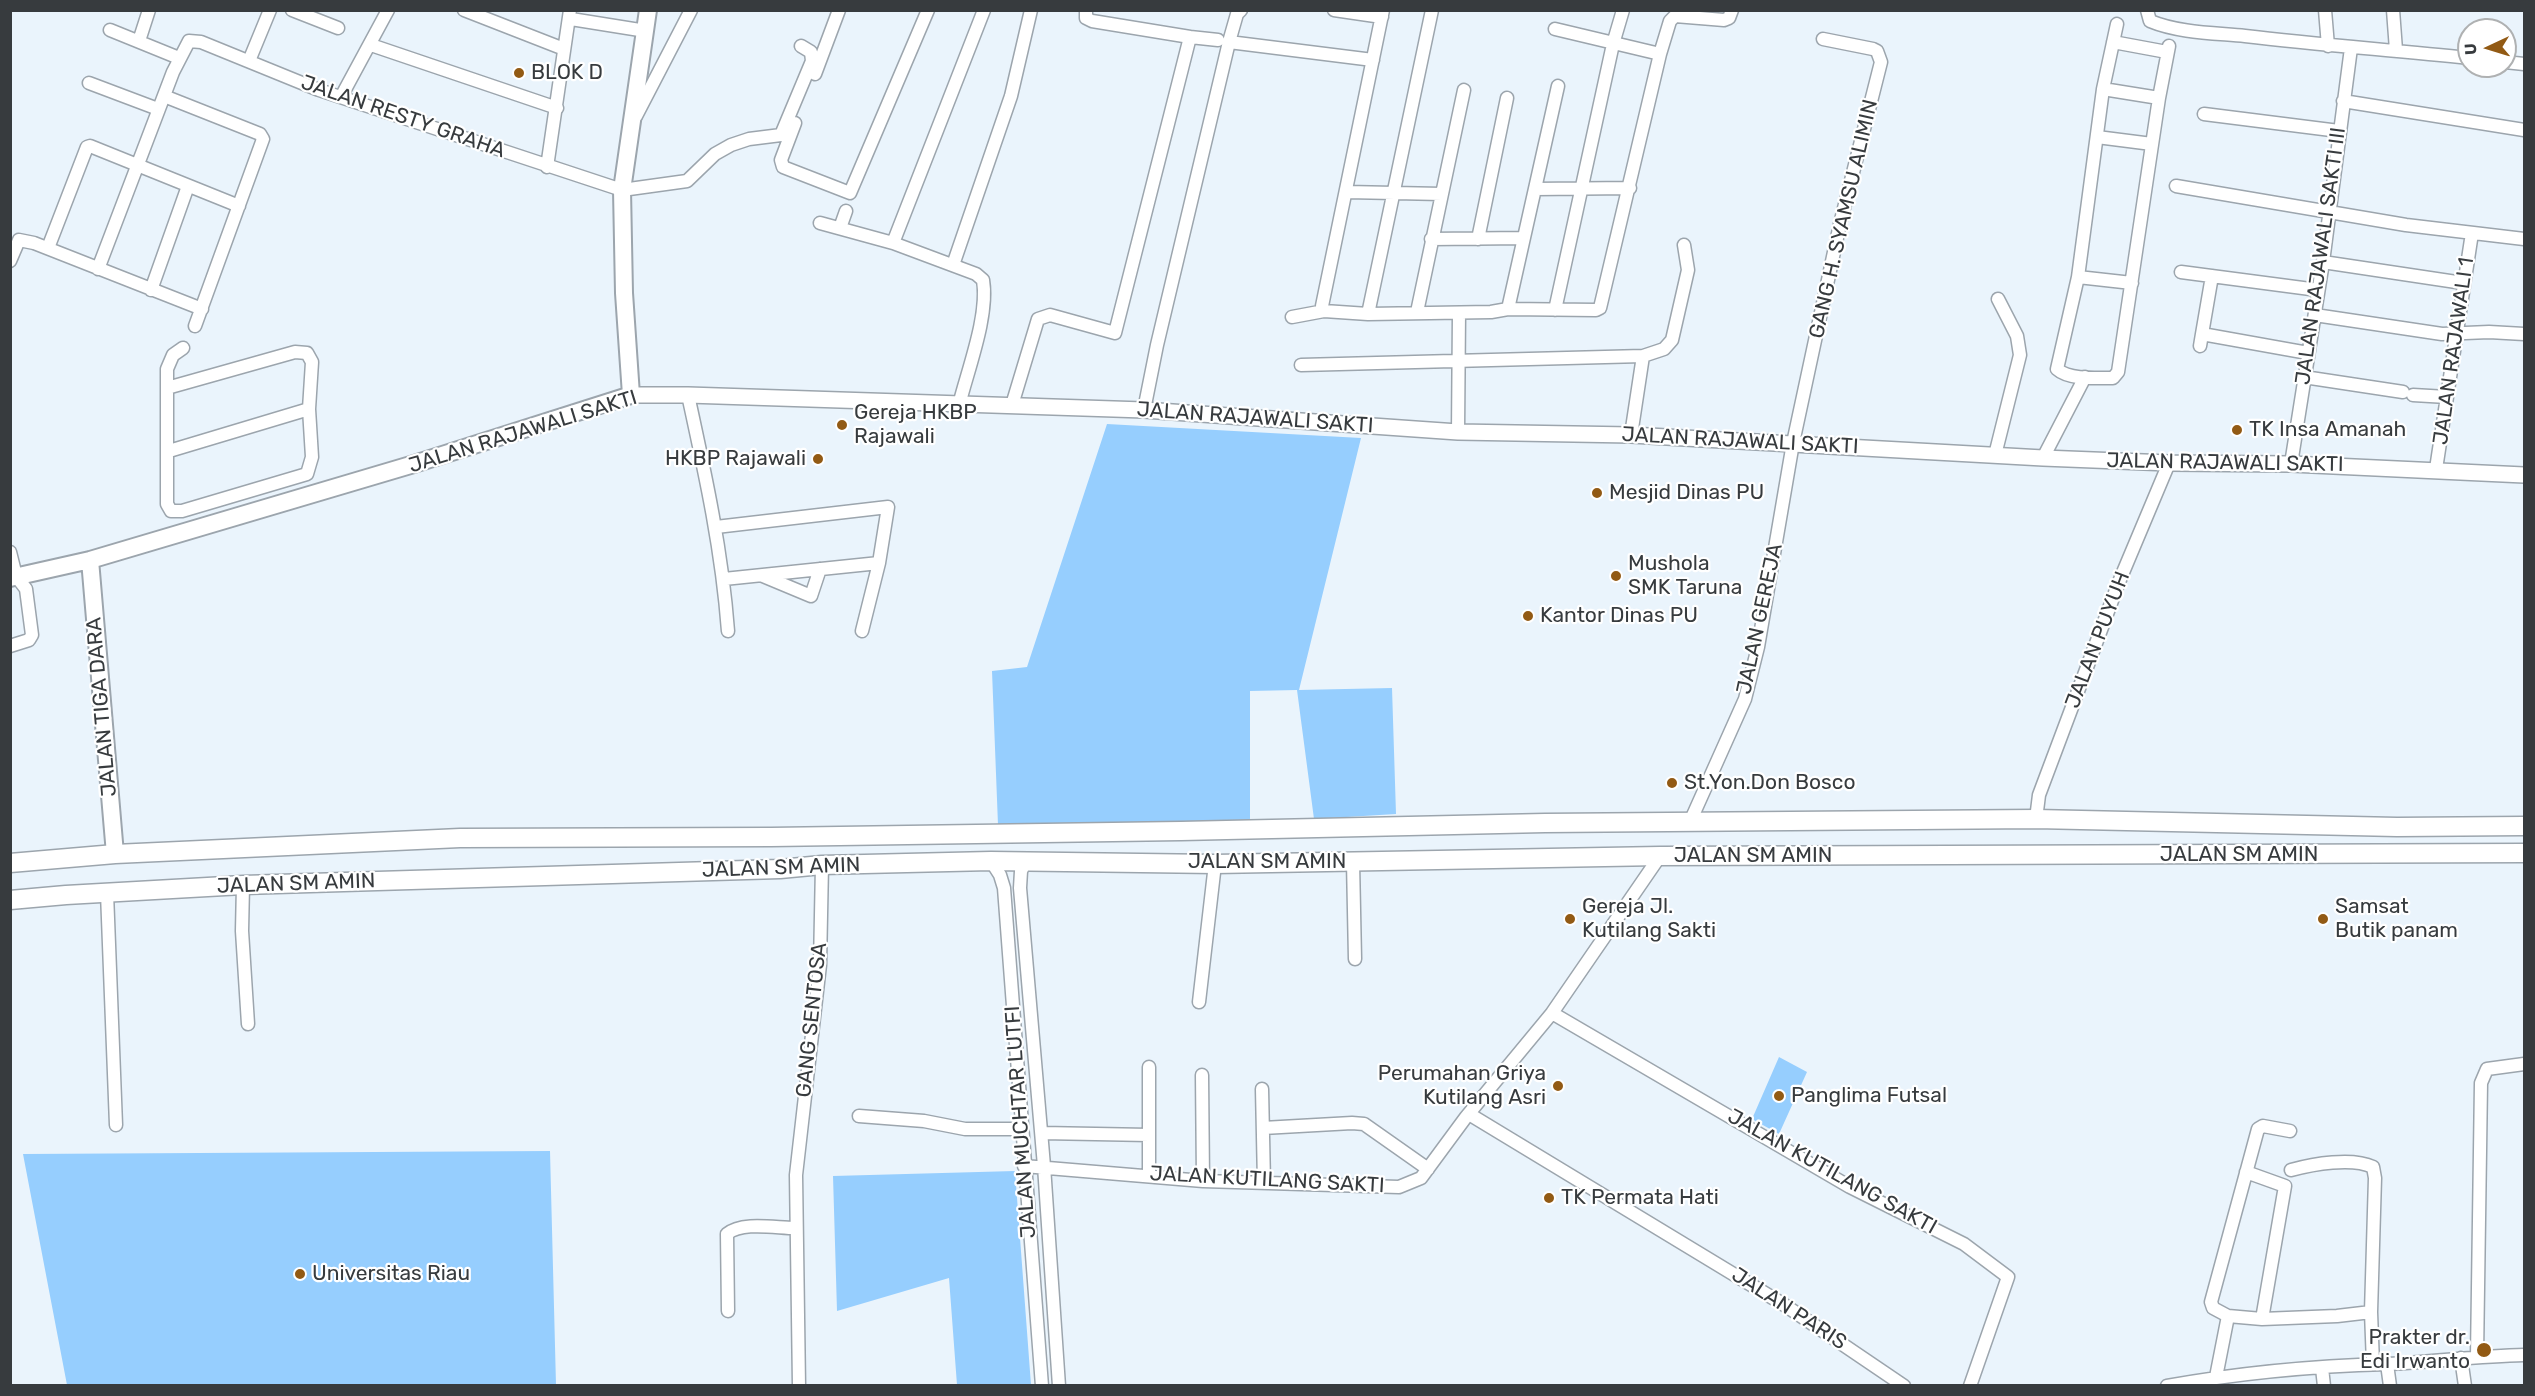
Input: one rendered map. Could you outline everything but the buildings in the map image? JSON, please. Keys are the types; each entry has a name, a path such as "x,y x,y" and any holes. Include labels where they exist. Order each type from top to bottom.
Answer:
{"main road":[{"path":"632,395 624,293 622,190 648,10"},
{"name":"JALAN RAJAWALI SAKTI","path":"13,577 90,560 414,464 632,395"},
{"name":"JALAN TIGA DARA","path":"90,560 115,854"},
{"name":"JALAN SM AMIN","path":"10,863 115,854 460,838 771,837 1480,824 2036,819 2397,827 2524,826"},
{"path":"1181,831 1183,863"},
{"name":"JALAN SM AMIN","path":"10,900 243,885 991,861 1215,864 1660,856 2524,853"}],"street":[{"path":"139,41 149,10"},
{"path":"249,61 270,10"},
{"path":"292,10 322,16 338,28"},
{"path":"341,97 388,10"},
{"path":"464,10 564,49"},
{"path":"633,121 691,10"},
{"path":"839,10 780,162 784,168 850,193 928,10"},
{"path":"893,243 984,10"},
{"path":"953,265 1011,96 1031,10"},
{"path":"1086,10 1086,18 1092,21 1190,37 1373,60"},
{"path":"1144,410 1223,41 1241,10"},
{"path":"1324,311 1322,306 1382,14 1334,10"},
{"path":"1368,314 1432,10"},
{"path":"1556,310 1613,44 1623,10"},
{"path":"1292,317 1324,311 1368,314 1606,308 1660,54 1673,17 1724,20 1729,18 1732,10"},
{"path":"2147,10 2150,21 2159,24 2328,46 2457,57"},
{"path":"2325,10 2328,46"},
{"path":"2393,10 2396,50"},
{"path":"547,167 570,15 646,31"},
{"path":"2113,42 2168,49 2117,376 2113,378 2085,377 2061,373 2057,369 2078,277 2103,89 2113,42 2117,24"},
{"path":"1555,29 1660,54"},
{"path":"98,269 178,58 110,30"},
{"path":"1012,405 1038,320 1050,315 1115,333 1190,37"},
{"name":"GANG H. SYAMSU ALIMIN","path":"1793,443 1840,224 1881,62 1874,49 1823,39"},
{"name":"JALAN RESTY GRAHA","path":"178,58 186,43 194,40 201,42 341,97 622,190"},
{"path":"371,45 557,108"},
{"path":"622,190 687,181 715,154 731,145 749,139 781,135 812,61 811,52 801,46"},
{"name":"JALAN RAJAWALI SAKTI III","path":"2291,464 2323,262 2351,48"},
{"path":"89,83 158,110"},
{"path":"1508,309 1558,86"},
{"path":"2103,89 2159,98"},
{"path":"1417,312 1464,90"},
{"path":"164,96 262,136 195,326"},
{"path":"1478,239 1507,98"},
{"path":"2343,101 2524,130"},
{"path":"2204,114 2339,131"},
{"path":"2097,137 2152,144"},
{"path":"48,248 87,147 239,206"},
{"path":"151,290 188,186"},
{"path":"2176,186 2472,233 2524,239"},
{"path":"1535,189 1630,188"},
{"path":"1347,192 1442,195"},
{"path":"840,228 846,211"},
{"path":"820,223 893,243 976,274 983,280 986,293 984,310 958,405"},
{"name":"JALAN RAJAWALI 1","path":"2436,470 2472,233"},
{"path":"1431,239 1524,238"},
{"path":"10,261 19,240 48,248 202,309"},
{"path":"1301,365 1643,356 1664,349 1672,340 1688,270 1684,245"},
{"path":"2323,262 2463,284"},
{"path":"2181,272 2318,290"},
{"path":"2212,276 2201,340 2308,353"},
{"path":"2078,277 2132,283"},
{"path":"1995,455 2020,355 2018,336 1998,299"},
{"path":"1458,432 1459,313"},
{"path":"2315,315 2442,334 2524,334"},
{"path":"167,388 302,351 307,353 312,362 309,409 312,457 308,474 182,511 171,512 167,504 169,451 167,388 169,361 183,348"},
{"path":"1631,435 1643,356"},
{"path":"2043,458 2085,377"},
{"path":"2304,377 2447,397"},
{"name":"JALAN RAJAWALI SAKTI","path":"632,395 1144,410 1458,432 1631,435 2043,458 2169,463 2291,464 2524,475"},
{"path":"688,395 716,527 724,579 728,631"},
{"path":"169,451 309,409"},
{"name":"JALAN GEREJA","path":"1690,822 1745,699 1758,646 1793,443"},
{"name":"JALAN PUYUH","path":"2036,819 2040,795 2052,761 2119,582 2169,463"},
{"path":"250,491 256,511"},
{"path":"716,527 886,506 889,508 879,563 862,631"},
{"path":"10,552 13,577 26,589 32,635 29,640 10,646"},
{"path":"724,579 879,563"},
{"path":"762,575 811,596 820,569"},
{"name":"JALAN KUTILANG SAKTI","path":"1024,1166 1264,1183 1399,1187 1421,1178 1469,1113 1552,1013 1660,856"},
{"name":"JALAN MUCHTAR LUTFI","path":"991,861 1000,875 1004,888 1042,1386"},
{"name":"JALAN MUCHTAR LUTFI","path":"1026,861 1021,871 1020,888 1042,1133 1059,1386"},
{"path":"1353,862 1354,959"},
{"path":"1199,1002 1215,864"},
{"name":"GANG SENTOSA","path":"799,1386 795,1175 820,965 822,865"},
{"path":"243,885 242,931 248,1024"},
{"path":"107,893 116,1125"},
{"name":"JALAN KUTILANG SAKTI","path":"1552,1013 1850,1187 1964,1244 1998,1266 2008,1276 1970,1386"},
{"path":"2476,1356 2481,1083 2487,1069 2524,1064"},
{"path":"1149,1067 1149,1175"},
{"path":"1202,1075 1203,1180"},
{"path":"1262,1089 1264,1183"},
{"name":"JALAN PARIS","path":"1469,1113 1786,1306 1893,1383"},
{"path":"859,1116 924,1121 965,1129 1021,1129"},
{"path":"1263,1128 1364,1124 1428,1169"},
{"path":"2290,1131 2263,1126 2258,1129 2211,1302 2213,1308 2228,1316 2262,1319 2337,1316 2371,1312"},
{"path":"1042,1133 1149,1135"},
{"path":"2291,1170 2325,1163 2365,1163 2373,1167 2375,1178 2371,1312 2373,1364"},
{"path":"2246,1172 2285,1186 2262,1319"},
{"path":"728,1311 727,1234 734,1228 743,1227 795,1228"},
{"path":"2216,1377 2228,1316"},
{"path":"2167,1386 2201,1383 2216,1377 2476,1356 2524,1355"},
{"path":"2461,1358 2465,1386"},
{"path":"2387,1364 2390,1386"},
{"path":"2322,1368 2324,1386"}],"shaded area":[{"path":"1107,424 1361,438 1299,690 1392,688 1396,814 1314,819 1297,690 1250,691 1250,820 998,825 992,671 1027,667"},
{"name":"Panglima Futsal","path":"1779,1057 1807,1072 1779,1134 1752,1119"},
{"name":"Universitas Riau","path":"550,1151 556,1385 67,1385 23,1154"},
{"path":"1015,1171 1031,1385 957,1385 949,1278 837,1311 833,1176"}],"place":[{"name":"BLOK D","path":"519,73"},
{"name":"Gereja HKBP Rajawali","path":"842,425"},
{"name":"TK Insa Amanah","path":"2237,430"},
{"name":"HKBP Rajawali","path":"818,459"},
{"name":"Mesjid Dinas PU","path":"1597,493"},
{"name":"Mushola SMK Taruna","path":"1616,576"},
{"name":"Kantor Dinas PU","path":"1528,616"},
{"name":"St.Yon.Don Bosco","path":"1672,783"},
{"name":"Gereja Jl. Kutilang Sakti","path":"1570,919"},
{"name":"Samsat Butik panam","path":"2323,919"},
{"name":"Perumahan Griya Kutilang Asri","path":"1558,1086"},
{"name":"Panglima Futsal","path":"1779,1096"},
{"name":"TK Permata Hati","path":"1549,1198"},
{"name":"Universitas Riau","path":"300,1274"},
{"name":"Prakter dr. Edi Irwanto","path":"2484,1350"}]}
